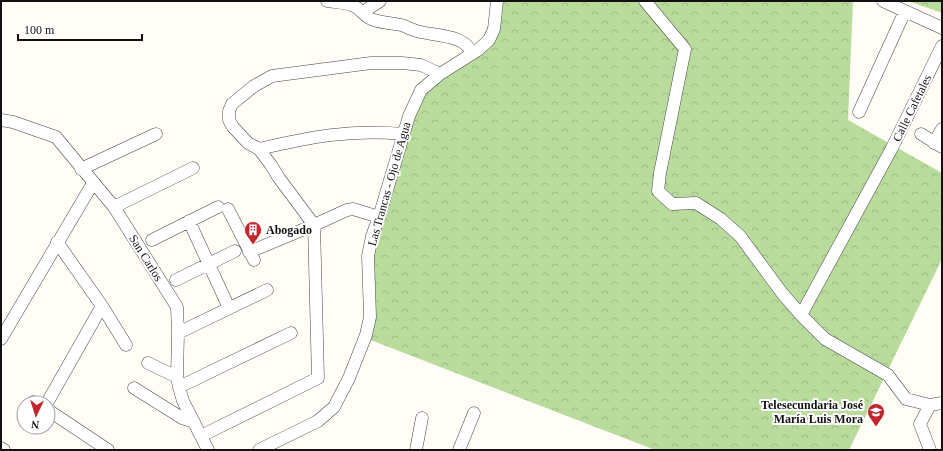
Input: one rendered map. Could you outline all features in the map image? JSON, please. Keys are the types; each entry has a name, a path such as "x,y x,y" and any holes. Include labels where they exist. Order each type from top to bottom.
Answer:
{"street":[{"path":"327,1 355,6 363,12 366,17 374,20 403,26 419,32 462,41 470,48 472,54"},
{"path":"363,12 380,1"},
{"name":"Las Trancas - Ojo de Agua","path":"259,450 318,421 334,407 349,378 366,335 370,317 368,256 372,236 379,218 402,134 409,116 422,90 440,74 472,54 489,40 494,29 497,1"},
{"path":"645,1 685,49 660,173 658,191 672,204 696,203 722,219 740,236 782,293 825,339 888,375 906,399 936,404 920,424 930,450"},
{"path":"883,1 942,28"},
{"path":"859,112 905,12"},
{"name":"Calle Cafetales","path":"801,315 892,148 942,46"},
{"path":"201,436 318,378 314,225 259,149 248,142 232,127 229,120 229,111 232,104 254,86 272,76 371,63 402,63 420,65 440,74"},
{"name":"San Carlos","path":"1,120 12,122 56,137 114,207 177,307 178,382 183,401 208,450"},
{"path":"921,134 938,145 942,129"},
{"path":"259,149 304,138 336,134 361,132 402,134"},
{"path":"81,169 156,134"},
{"path":"114,207 193,168"},
{"path":"1,339 93,183"},
{"path":"152,240 190,221 223,208 251,256 347,210 353,209 379,218"},
{"path":"190,221 230,308"},
{"path":"58,242 102,306 126,345"},
{"path":"176,280 235,251"},
{"path":"178,333 266,290"},
{"path":"52,395 102,306"},
{"path":"148,363 178,382 291,333"},
{"path":"134,388 182,418 194,422"},
{"path":"459,450 474,413"},
{"path":"56,415 108,450"},
{"path":"416,450 422,418"}],"green space":[{"path":"495,1 853,1 848,120 942,173 942,259 849,450 655,450 368,339 367,246 420,94 479,48 495,8"},
{"path":"908,1 942,1 942,13"}],"place":[{"name":"Abogado","path":"253,245"},
{"name":"Telesecundaria José María Luis Mora","path":"876,427"}]}
